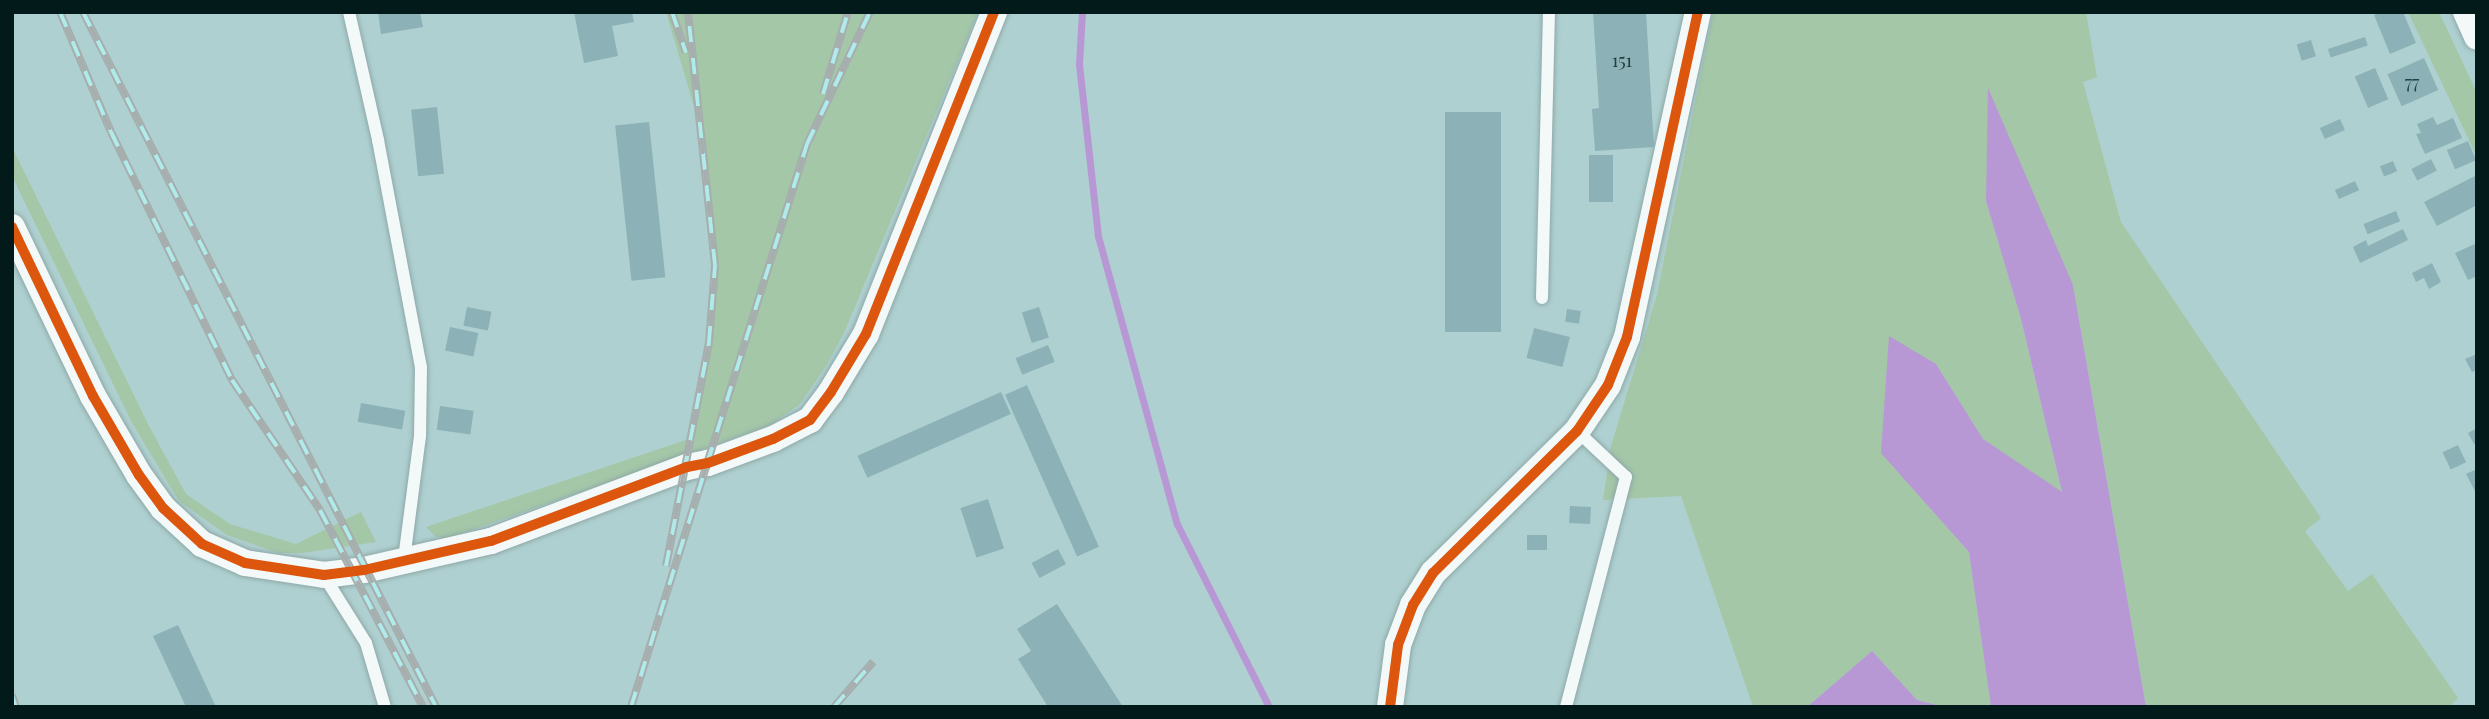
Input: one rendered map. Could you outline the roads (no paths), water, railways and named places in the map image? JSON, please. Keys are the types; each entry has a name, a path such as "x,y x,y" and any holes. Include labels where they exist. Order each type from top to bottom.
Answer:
{"street":[{"path":"12,228 93,396 139,475 163,508 202,544 244,563 324,575 364,570 491,541 687,467 708,463 773,439 810,420 831,392 866,334 994,12"},
{"path":"1390,707 1398,645 1413,605 1433,573 1577,430 1608,385 1628,337 1698,12"},
{"path":"2466,12 2477,37"}],"lane":[{"path":"349,12 378,140 421,367 420,436 404,560"},
{"path":"1542,298 1549,12"},
{"path":"1566,707 1626,477 1577,430"},
{"path":"324,575 366,643 385,707"}],"waterway":[{"path":"1082,12 1079,64 1098,236 1177,524 1269,707"}],"railway":[{"path":"60,12 111,132 232,380 320,510 423,707"},
{"path":"83,12 436,707"},
{"path":"672,12 686,53"},
{"path":"666,566 709,342 715,265 688,12"},
{"path":"823,94 848,12"},
{"path":"631,707 807,144 870,12"},
{"path":"834,707 873,662"},
{"path":"12,695 16,707"}]}
